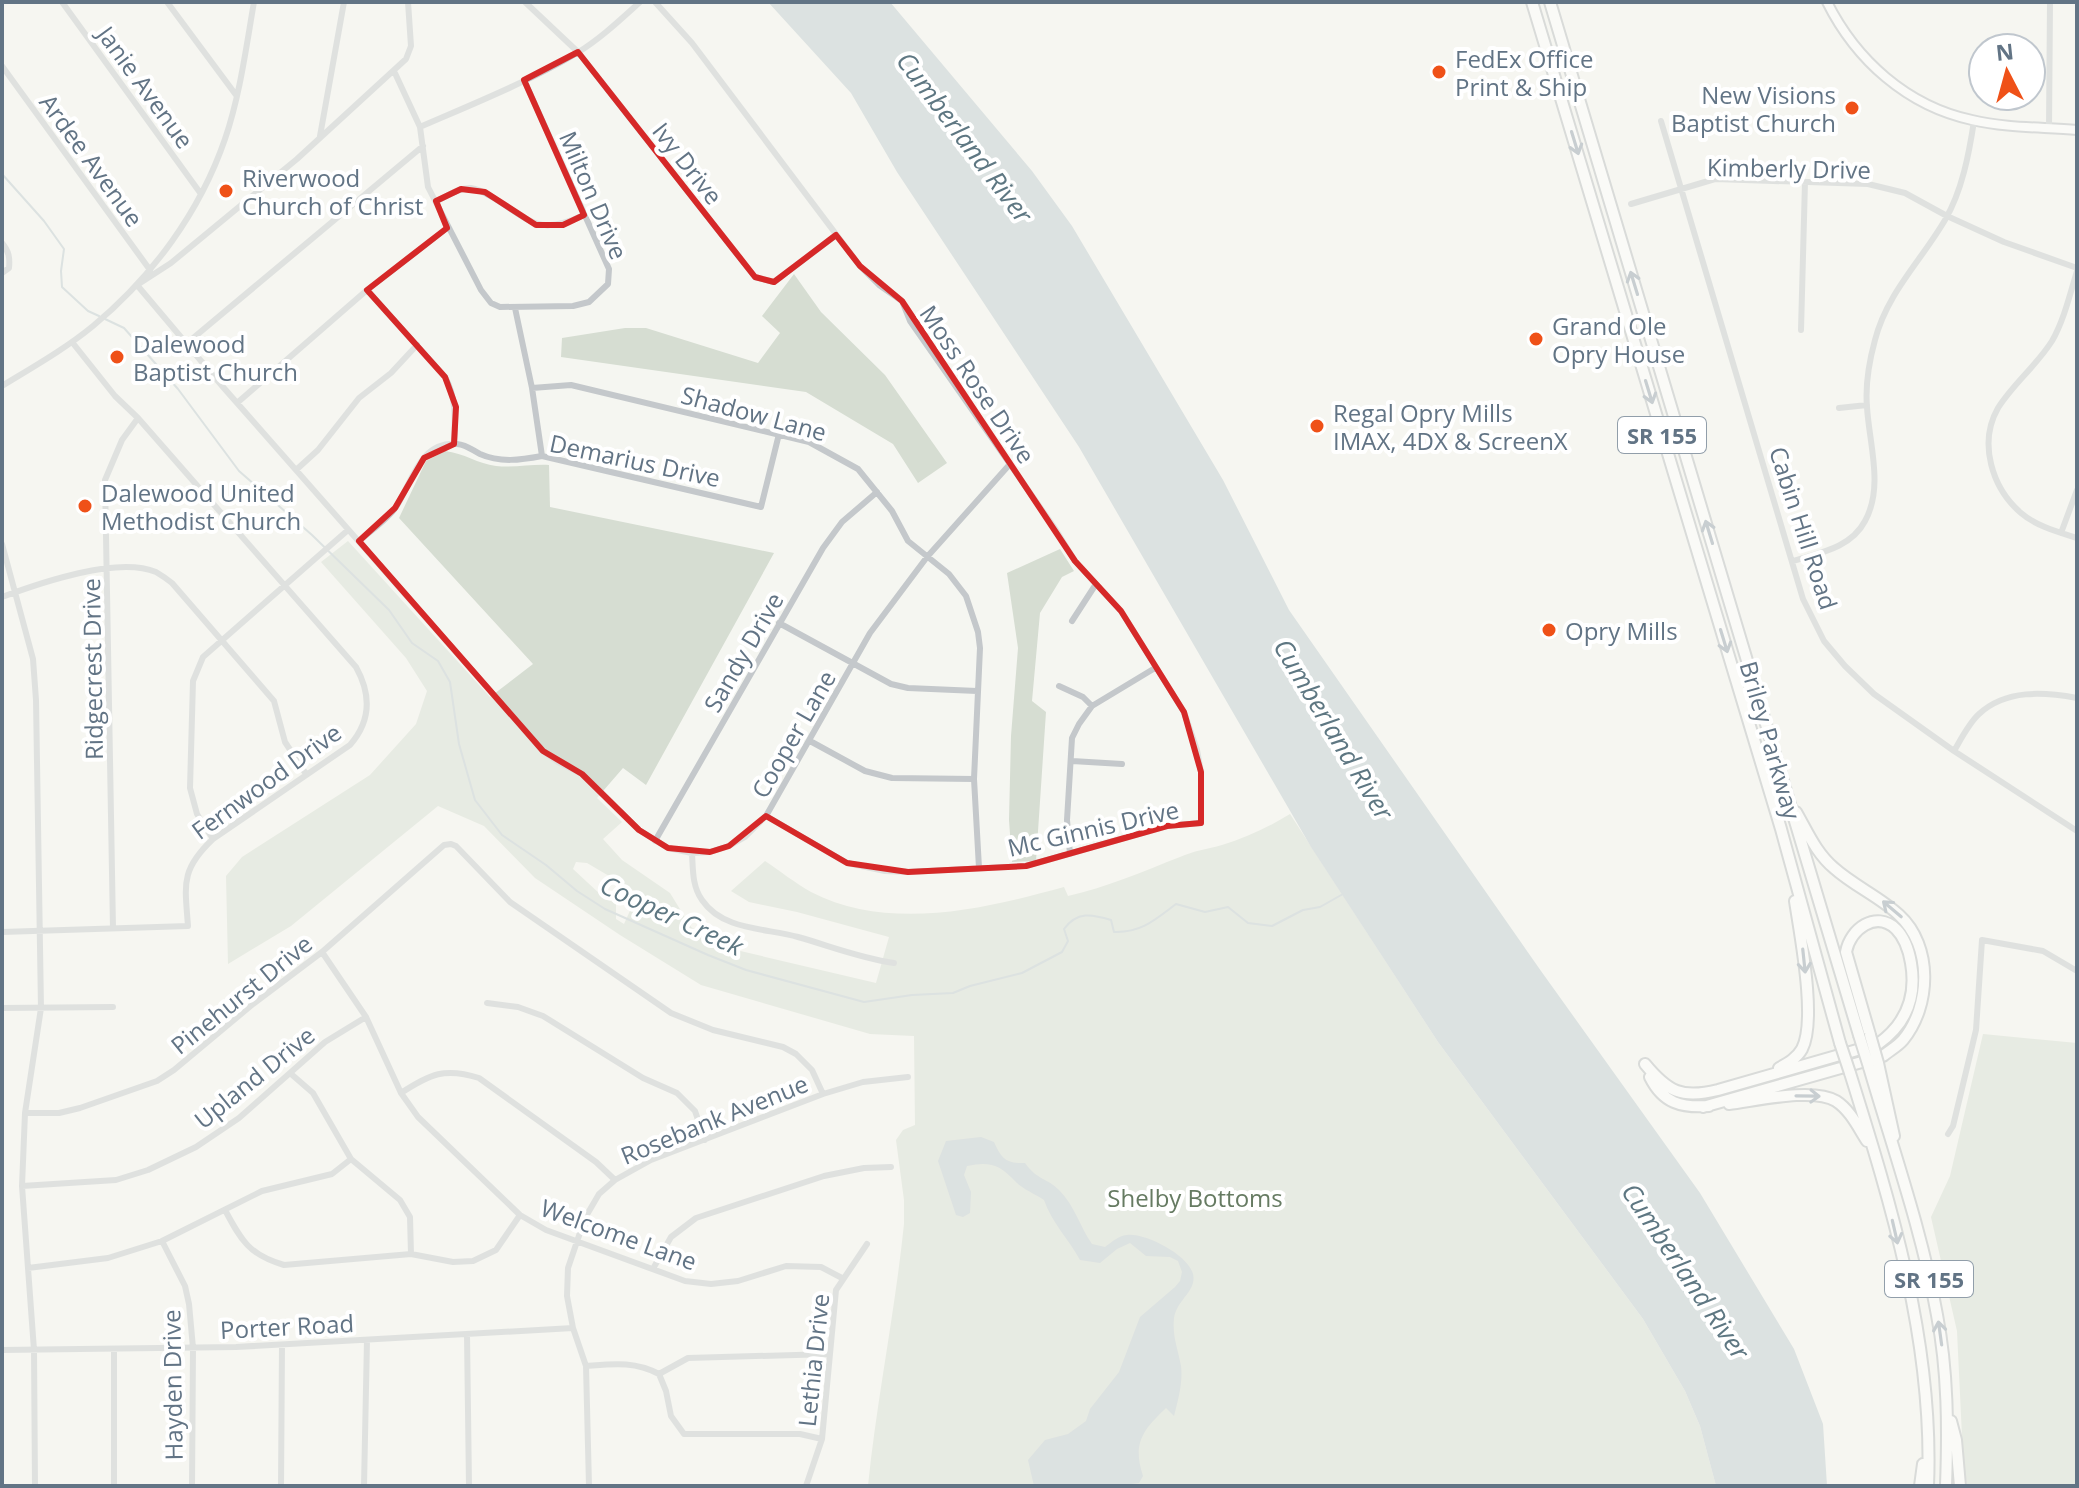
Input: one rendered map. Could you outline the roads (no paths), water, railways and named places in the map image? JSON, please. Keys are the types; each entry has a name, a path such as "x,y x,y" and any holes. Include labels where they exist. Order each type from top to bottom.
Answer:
{"highway":[{"name":"Briley Parkway","path":"1532,2 1781,829 1840,1043 1876,1157 1920,1337 1926,1386 1928,1486"},
{"name":"Briley Parkway","path":"1551,2 1786,795 1873,1065 1938,1316 1948,1411 1946,1486"},
{"path":"1703,1107 1883,1056 1902,1041 1917,1015 1925,981 1922,954 1914,936 1902,918 1832,867 1813,843 1786,795"},
{"path":"1758,1077 1789,1063 1799,1054 1807,1037 1801,935 1781,829"},
{"path":"1864,1035 1846,952 1856,929 1880,922 1890,924 1898,931 1904,940 1912,970 1910,1006 1893,1034 1878,1044 1682,1099 1703,1107 1785,1097 1834,1099 1852,1117 1876,1157"},
{"path":"1920,1486 1926,1446 1926,1386"},
{"path":"1948,1411 1956,1440 1960,1486"}],"main road":[{"path":"1827,2 1841,30 1862,56 1883,75 1920,100 1974,121 2077,130"}],"street":[{"name":"Janie Avenue","path":"62,2 201,194"},
{"path":"167,2 237,96"},
{"path":"2,386 72,342 152,271 201,194 224,140 237,96 254,2"},
{"path":"320,136 344,2"},
{"path":"152,271 171,263 297,159 394,71 409,53 408,2"},
{"name":"Ivy Drive","path":"525,2 578,52 755,277 774,282 836,235"},
{"path":"420,127 578,52 612,28 640,2"},
{"name":"Moss Rose Drive","path":"655,2 692,43 860,266 879,285 902,301 910,321 1075,561 1121,611 1191,726 1201,772 1201,823"},
{"path":"2049,128 2050,2"},
{"name":"Ardee Avenue","path":"2,66 152,271"},
{"path":"394,71 420,127 428,187 447,228 491,303 515,308 542,456"},
{"name":"Milton Drive","path":"515,308 573,306 589,302 608,284 609,269 524,80"},
{"name":"Cabin Hill Road","path":"1661,121 1793,561 1810,613 1824,641 1874,694 1954,751 2077,831"},
{"path":"1793,561 1831,550 1856,533 1865,522 1875,485 1867,405 1870,361 1883,315 1896,290 1947,216 1960,183 1974,121"},
{"path":"186,344 423,146"},
{"name":"Kimberly Drive","path":"1631,204 1715,179 1868,184 1905,193 2004,242 2077,270"},
{"path":"1801,330 1805,182"},
{"path":"436,201 469,188 485,192 536,225 563,225 584,215"},
{"path":"237,403 367,290 447,228"},
{"path":"2,243 9,254 9,268 2,273"},
{"path":"160,258 171,263"},
{"path":"2077,270 2052,340 1999,406 1989,441 1993,475 2022,514 2077,538"},
{"path":"137,285 348,530 203,657 193,681 190,788 197,814 213,839"},
{"path":"359,541 395,508 413,471 424,458 434,449 454,444 456,407 445,377 367,290"},
{"name":"Fernwood Drive","path":"72,342 115,396 138,418 356,667 368,694 360,734 350,745 213,839 196,856 185,886 188,926 113,928"},
{"path":"296,470 318,450 359,398 391,373 417,345"},
{"name":"Shadow Lane","path":"532,388 571,385 779,434 809,442 858,469 892,511 908,541 949,574 966,596 979,640 974,779 979,868"},
{"path":"1839,408 1867,405"},
{"name":"Ridgecrest Drive","path":"113,928 109,567 105,480 122,440 138,418"},
{"name":"Demarius Drive","path":"454,444 501,460 542,456 761,507 779,434"},
{"name":"Cooper Lane","path":"348,530 409,595 526,733 558,762 582,774 639,830 655,841 668,848 692,853 710,852 745,837 766,816 870,633 927,557 1010,464"},
{"path":"2061,533 2077,490"},
{"name":"Sandy Drive","path":"655,841 823,548 842,522 877,492"},
{"path":"2,544 34,672 41,1008 25,1113 22,1186 34,1350 35,1486"},
{"path":"2,597 109,567 144,569 164,578 172,583 274,701 285,742 306,774"},
{"path":"1072,621 1096,584"},
{"path":"779,623 891,684 908,688 977,691"},
{"path":"1070,854 1067,820 1072,738 1092,706 1155,668"},
{"path":"1059,686 1083,697 1092,706"},
{"path":"1954,751 1978,715 1996,702 2020,694 2040,693 2077,698"},
{"path":"810,741 865,771 892,778 974,779"},
{"path":"1072,761 1122,764"},
{"name":"Mc Ginnis Drive","path":"766,816 847,863 885,871 1026,866 1167,826 1201,823"},
{"name":"Pinehurst Drive","path":"25,1113 59,1113 80,1108 157,1081 193,1057 253,1004 322,952 444,845 451,844 510,902 671,1013 713,1030 783,1047 796,1054 812,1070 823,1094"},
{"path":"692,853 695,884 702,902 727,920 740,926 799,937 854,955 894,963"},
{"path":"2,932 113,928"},
{"path":"1948,1134 1953,1126 1976,1030 1982,940 2043,951 2077,971"},
{"name":"Welcome Lane","path":"322,952 366,1017 401,1093 418,1117 520,1215 546,1230 654,1267 685,1281 711,1284 738,1281 786,1266 821,1267 842,1278"},
{"path":"487,1003 518,1007 543,1016 643,1078 677,1093 695,1111 705,1140"},
{"path":"2,1008 113,1007"},
{"name":"Upland Drive","path":"22,1186 116,1180 148,1170 196,1147 228,1125 325,1042 366,1017"},
{"path":"290,1073 313,1093 351,1159 400,1200 410,1217 411,1254"},
{"path":"401,1093 424,1078 439,1073 462,1073 479,1078 596,1162 615,1180"},
{"name":"Rosebank Avenue","path":"589,1486 586,1366 573,1328 567,1296 568,1268 591,1206 615,1180 651,1160 823,1094 863,1082 908,1077"},
{"path":"28,1268 108,1258 162,1241 274,1187 332,1174 351,1159"},
{"path":"654,1267 671,1237 696,1218 824,1176 864,1168 891,1167"},
{"path":"225,1210 243,1242 263,1259 284,1265 411,1254 453,1262 473,1261 496,1250 520,1215"},
{"name":"Hayden Drive","path":"162,1241 185,1286 189,1304 193,1348 192,1486"},
{"name":"Lethia Drive","path":"806,1486 822,1439 836,1290 867,1244"},
{"name":"Porter Road","path":"2,1350 282,1345 573,1328"},
{"path":"467,1335 469,1486"},
{"path":"364,1486 367,1340"},
{"path":"281,1486 282,1345"},
{"path":"114,1349 114,1486"},
{"path":"659,1374 688,1358 830,1354"},
{"path":"586,1366 626,1363 644,1366 659,1374 671,1416 684,1434 800,1434 822,1439"}],"water":[{"name":"Cumberland River","path":"768,2 890,2 1032,171 1072,226 1223,480 1289,610 1700,1193 1794,1349 1823,1424 1827,1486 1716,1486 1700,1426 1685,1391 1643,1319 1438,1042 1311,847 1079,447 897,172 851,93"},
{"path":"981,1137 994,1142 1005,1159 1025,1163 1059,1190 1092,1244 1105,1247 1118,1238 1135,1235 1165,1247 1190,1267 1192,1285 1174,1318 1181,1366 1180,1391 1174,1416 1166,1408 1142,1438 1139,1455 1143,1476 1139,1483 1034,1486 1028,1460 1045,1440 1068,1434 1086,1421 1090,1409 1119,1372 1140,1317 1180,1281 1182,1272 1178,1261 1170,1257 1146,1256 1130,1243 1100,1263 1080,1260 1044,1200 999,1168 988,1164 967,1166 964,1175 971,1192 970,1213 963,1217 956,1215 938,1161 946,1141"}],"waterway":[{"name":"Cooper Creek","path":"2,174 44,221 64,249 62,287 88,311 99,316"},
{"name":"Cooper Creek","path":"105,319 124,328 178,389 239,471 312,535 389,610 412,643 438,661 450,682 459,744 475,800 502,835 605,909 746,970 864,1002 953,993 1022,973 1062,952 1068,941 1064,929 1080,917 1091,915 1111,920 1114,932 1124,932 1147,924 1176,904 1205,912 1228,907 1248,923 1272,926 1303,910 1320,907 1343,894"}],"place":[{"name":"FedEx Office Print & Ship","path":"1439,72"},
{"name":"New Visions Baptist Church","path":"1852,108"},
{"name":"Riverwood Church of Christ","path":"226,191"},
{"name":"Grand Ole Opry House","path":"1536,339"},
{"name":"Dalewood Baptist Church","path":"117,357"},
{"name":"Regal Opry Mills IMAX, 4DX & ScreenX","path":"1317,426"},
{"name":"Dalewood United Methodist Church","path":"85,506"},
{"name":"Opry Mills","path":"1549,630"}],"park label":[{"name":"Shelby Bottoms","path":"1195,1197"}]}
